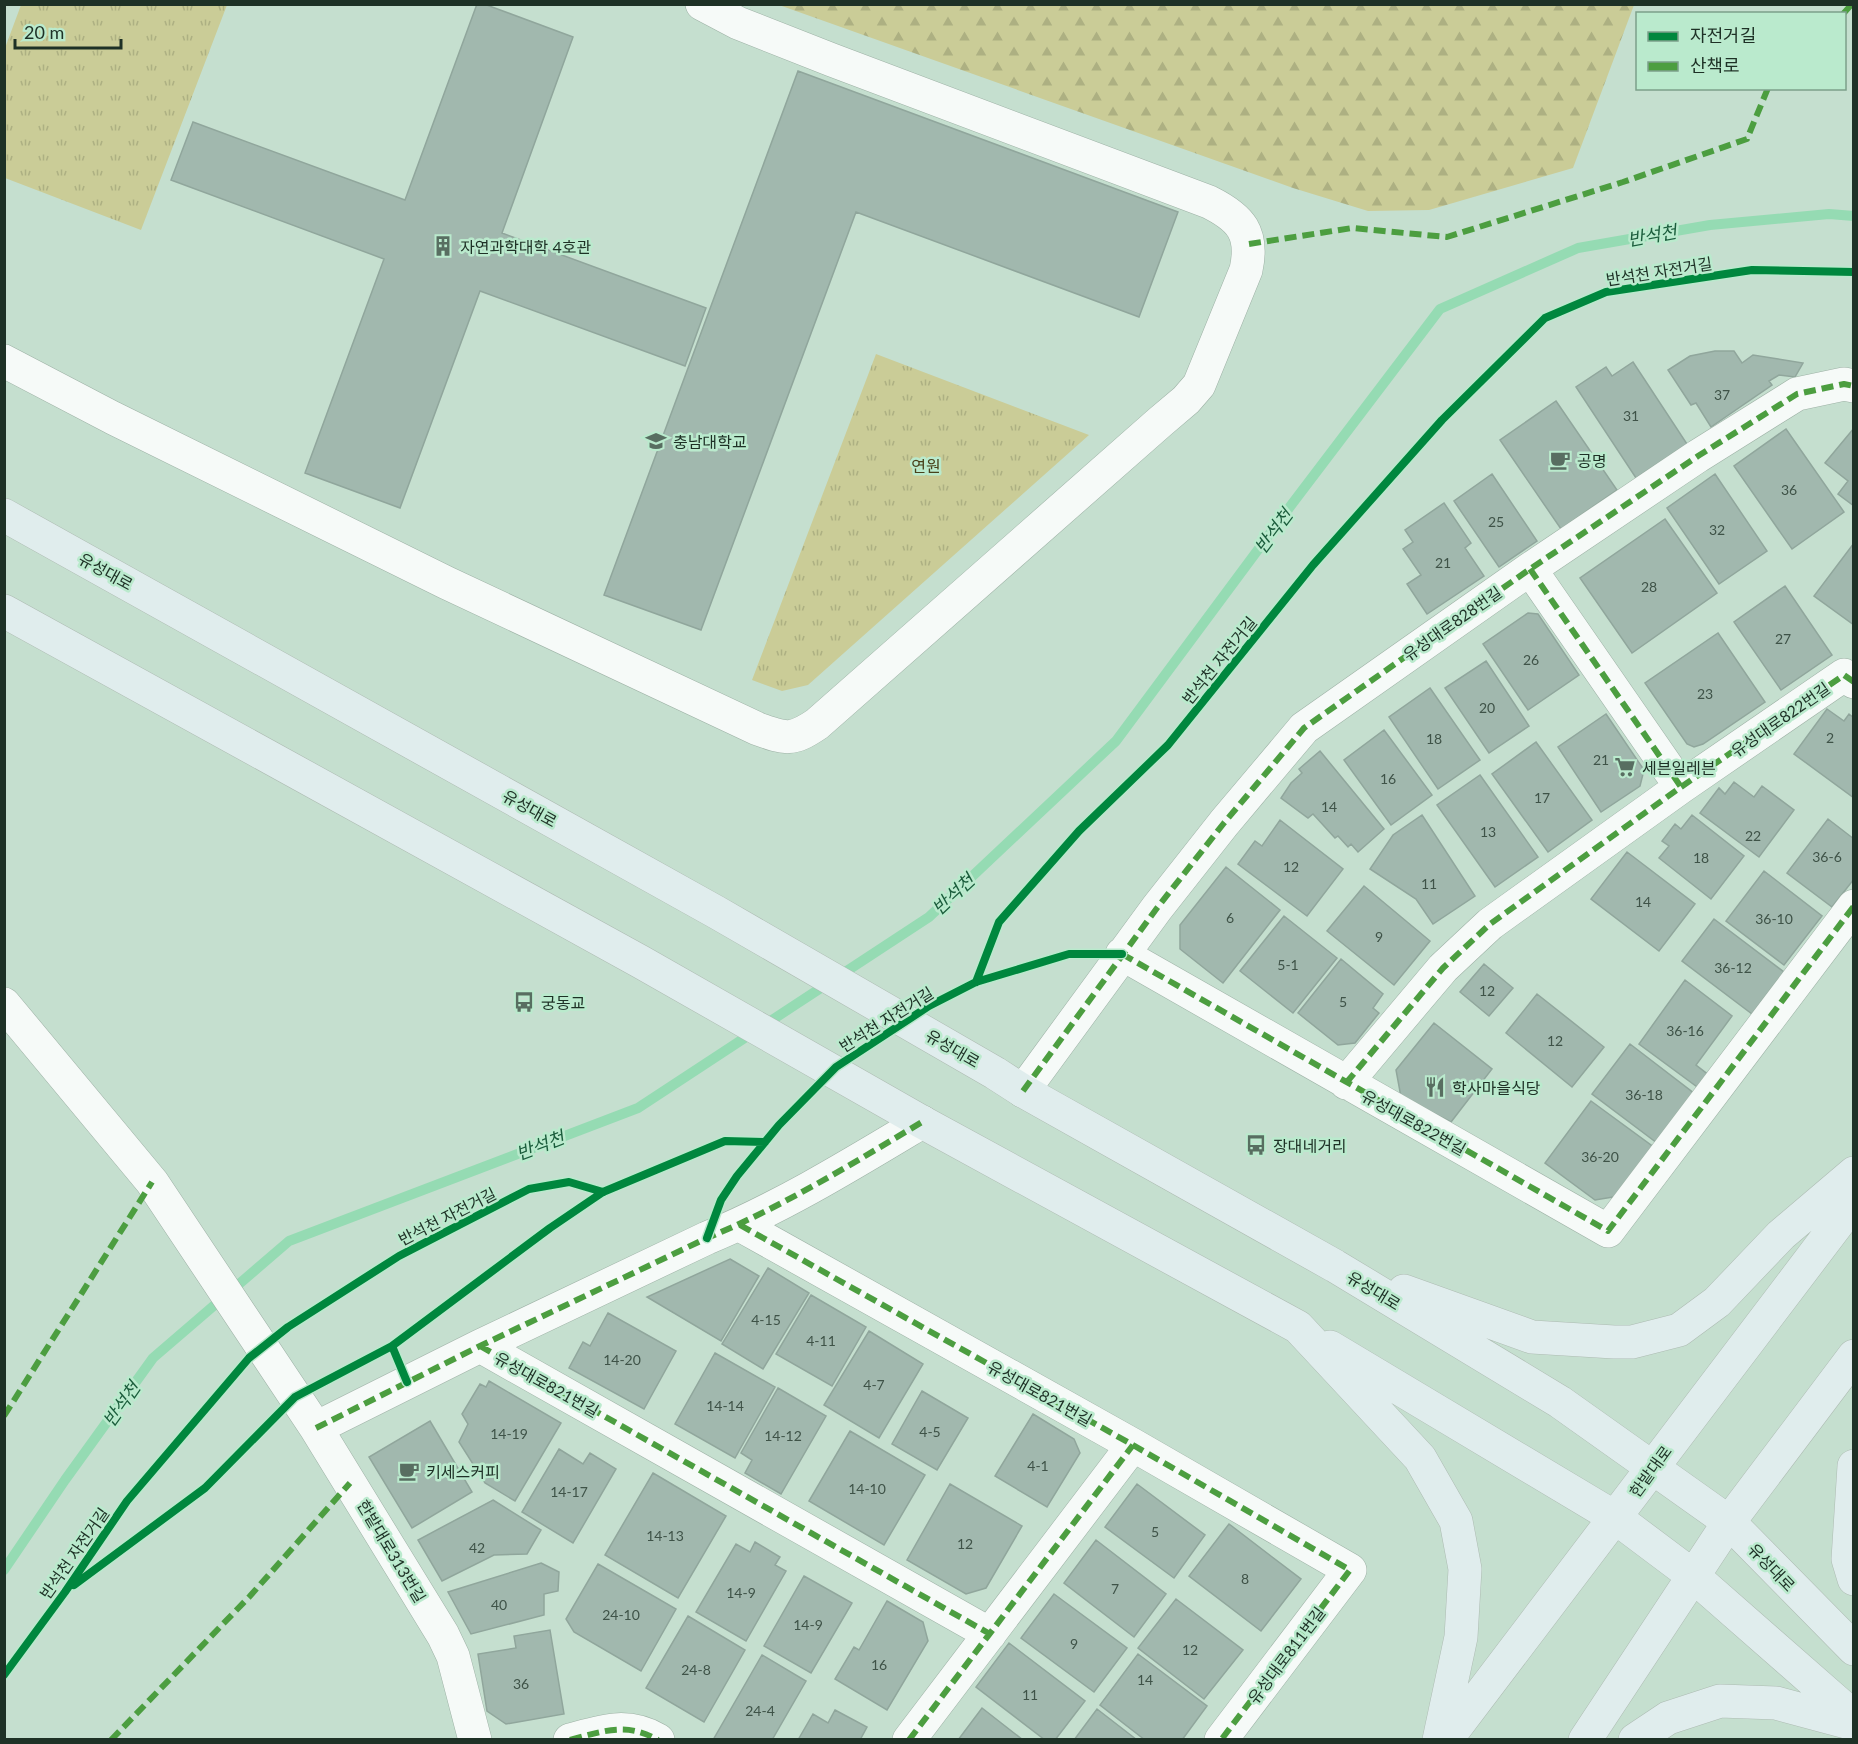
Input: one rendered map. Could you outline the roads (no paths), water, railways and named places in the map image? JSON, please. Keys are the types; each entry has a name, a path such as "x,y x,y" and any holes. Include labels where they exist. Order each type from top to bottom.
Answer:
{"main road":[{"name":"유성대로","path":"4,515 716,912 1023,1091 1335,1266 1560,1402 1729,1522 1854,1649"},
{"path":"4,611 641,962 922,1122 1298,1327 1616,1518 1692,1575 1854,1717"},
{"path":"1335,1266 1532,1337 1632,1342 1678,1330 1717,1302 1781,1235 1854,1173"},
{"name":"한밭대로","path":"1446,1740 1854,1202"},
{"path":"1298,1327 1420,1458 1456,1521 1465,1569 1461,1637 1439,1740"},
{"path":"1585,1740 1729,1522 1854,1356"},
{"path":"1854,1466 1848,1559 1854,1579"},
{"path":"1635,1740 1668,1718 1720,1701 1776,1703 1854,1724"}],"street":[{"path":"4,361 113,418 436,578 758,729 788,738 803,733 826,716 1186,400 1199,385 1207,368 1246,270 1249,244 1245,230 1238,220 1209,202 832,60 738,23 702,4"},
{"name":"유성대로828번길","path":"1023,1091 1122,954 1224,823 1304,728 1530,569 1698,456 1797,394 1845,384 1854,386"},
{"path":"1530,569 1681,787"},
{"name":"유성대로822번길","path":"1854,682 1844,675 1681,787 1490,924 1443,968 1346,1083 1608,1232 1854,906"},
{"path":"1122,954 1346,1083"},
{"name":"한밭대로313번길","path":"4,1004 152,1182 316,1428 443,1635 453,1656 475,1740"},
{"path":"316,1428 480,1346 707,1238 740,1225 922,1122"},
{"name":"유성대로821번길","path":"740,1225 1133,1445 1350,1570"},
{"name":"유성대로821번길","path":"480,1346 990,1634"},
{"path":"909,1740 1133,1445"},
{"name":"유성대로811번길","path":"1221,1740 1350,1570"},
{"path":"570,1740 608,1730 627,1728 646,1733 658,1740"}],"waterway":[{"name":"반석천","path":"4,1570 65,1480 153,1358 289,1241 638,1108 929,917 1116,741 1440,309 1578,248 1710,225 1829,214 1854,216"}],"place":[{"name":"자연과학대학 4호관","path":"443,246"},
{"name":"충남대학교","path":"656,441"},
{"name":"공명","path":"1560,460"},
{"name":"세븐일레븐","path":"1625,767"},
{"name":"궁동교","path":"524,1002"},
{"name":"학사마을식당","path":"1435,1087"},
{"name":"장대네거리","path":"1256,1145"},
{"name":"키세스커피","path":"409,1471"}],"park label":[{"name":"연원","path":"926,465"}]}
